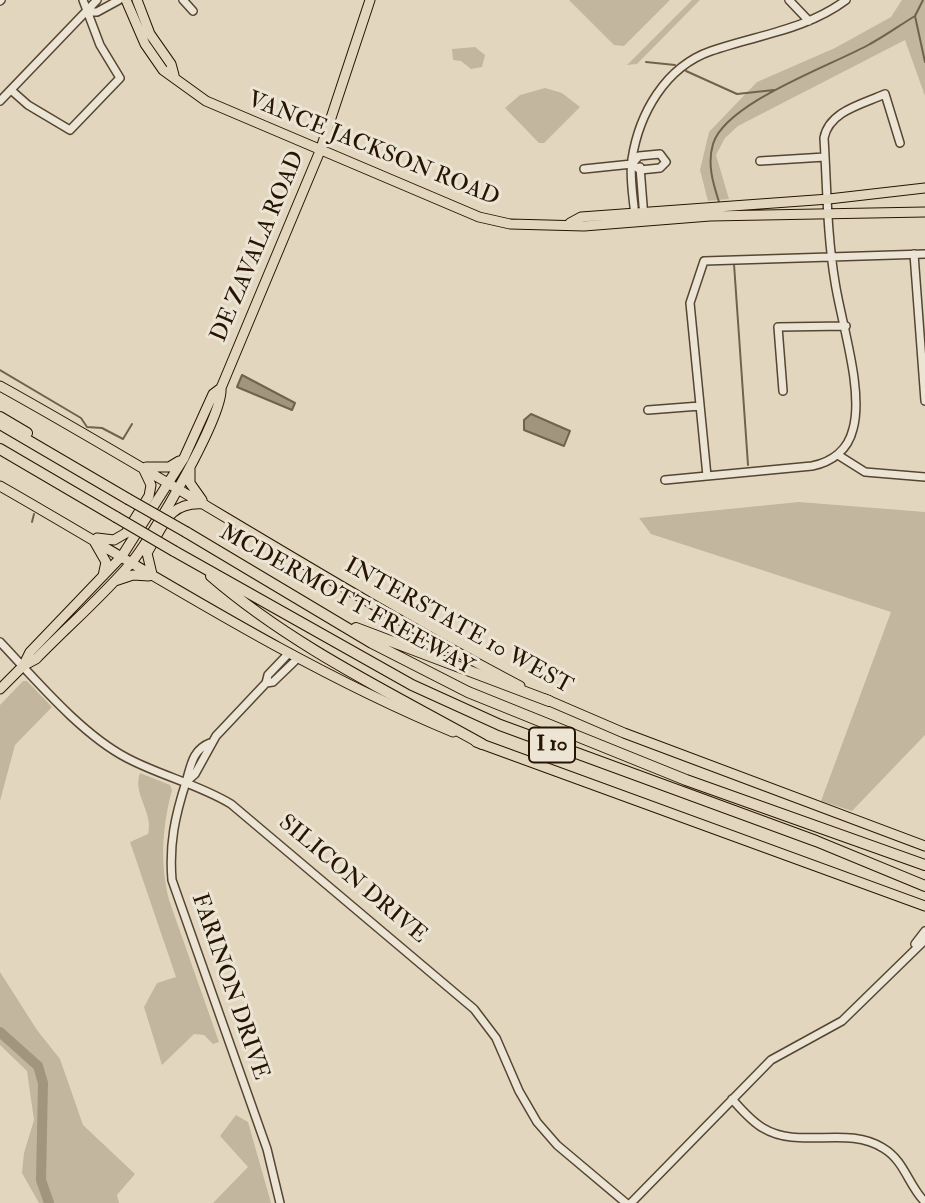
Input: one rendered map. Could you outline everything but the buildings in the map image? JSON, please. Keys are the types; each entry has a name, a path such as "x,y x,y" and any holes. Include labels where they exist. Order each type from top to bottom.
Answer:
{"highway":[{"path":"0,417 84,474"},
{"name":"MCDERMOTT FREEWAY","path":"0,424 317,612 405,660 498,705 686,780 925,865"},
{"name":"MCDERMOTT FREEWAY","path":"0,449 412,685 500,725 816,841 925,886"},
{"path":"197,564 268,621 339,665 482,744"},
{"path":"317,612 549,701"}],"main road":[{"name":"VANCE JACKSON ROAD","path":"126,0 145,44 163,70 174,75 220,110 480,217 520,225 570,223 581,217 925,212"},
{"name":"VANCE JACKSON ROAD","path":"137,0 150,34 171,64 174,75"},
{"name":"DE ZAVALA ROAD","path":"0,689 23,666 36,659 132,563 177,488 213,394 221,388 320,151 370,0"},
{"name":"VANCE JACKSON ROAD","path":"639,218 925,188"},
{"name":"INTERSTATE 10 WEST","path":"0,386 168,482 293,559 549,701 650,743 925,846"},
{"name":"DE ZAVALA ROAD","path":"23,666 30,652 122,556 168,482 187,462"},
{"path":"91,537 114,540 126,533 149,496 150,481 142,467 169,467 187,462 190,483 205,504"},
{"path":"0,486 293,656 373,699 482,744 925,906"},
{"path":"153,576 147,553 172,512 185,504 205,504"},
{"path":"91,537 107,562 98,584"},
{"path":"113,581 134,575 153,576"}],"street":[{"path":"11,90 28,105 70,130 120,78 100,45 83,0"},
{"path":"0,102 88,12 97,12 101,2 119,0"},
{"path":"183,0 193,11"},
{"path":"789,0 809,21"},
{"path":"639,218 632,163 639,130 654,97 669,78 708,51 809,21 846,0"},
{"path":"665,480 812,466 838,455 850,439 855,416 846,326 834,279 824,138 829,122 885,94 900,144"},
{"path":"636,148 640,170 639,218"},
{"path":"584,169 632,163 639,156 660,155 666,162 660,168 640,170 632,163"},
{"path":"760,161 825,157"},
{"path":"914,254 925,401"},
{"path":"707,476 690,303 704,261 925,254"},
{"path":"783,391 778,327 846,326"},
{"path":"648,410 700,405"},
{"path":"838,455 864,472 925,477"},
{"name":"SILICON DRIVE","path":"0,642 83,726 116,751 214,794 247,816 461,996 496,1038 527,1107 547,1135 629,1203"},
{"name":"FARINON DRIVE","path":"280,1203 267,1149 175,892 171,862 172,826 188,768 194,757 266,683 268,675 293,656"},
{"path":"905,958 925,931"},
{"path":"629,1203 781,1053 842,1021 925,940"},
{"path":"732,1099 757,1124 777,1135 859,1139 879,1145 900,1163 925,1202"}],"shaded area":[{"path":"569,0 670,0 624,46 614,45"},
{"path":"692,0 700,0 637,64 627,65"},
{"path":"902,0 925,0 925,96 905,40 738,126 725,138 716,155 729,199 708,201 700,170 709,132 757,82 835,48 891,17"},
{"path":"475,47 485,55 482,67 471,69 461,61 453,60 452,49"},
{"path":"545,88 562,93 580,107 544,143 539,143 505,108 520,95"},
{"path":"242,375 295,403 292,410 237,387"},
{"path":"531,414 570,431 564,446 524,430 524,420"},
{"path":"799,502 925,512 925,735 852,811 821,801 891,612 651,534 639,518"},
{"path":"23,681 27,681 52,707 15,745 0,801 0,705"},
{"path":"140,773 170,785 172,790 163,845 166,886 219,1042 213,1044 204,1035 194,1034 162,1065 144,1007 157,983 176,977 130,842 148,834 148,819 138,781"},
{"path":"0,972 37,1030 60,1059 83,1125 135,1174 117,1195 119,1203 39,1203 22,1173 24,1153 34,1120 27,1071 0,1045"},
{"path":"236,1115 248,1122 271,1203 213,1203 248,1167 220,1136"}],"waterway":[{"path":"923,0 915,16 925,62"},
{"path":"719,202 711,159 713,144 722,129 759,99 870,44 915,16"},
{"path":"646,62 675,65"},
{"path":"686,71 737,94 774,90"},
{"path":"734,264 748,465"},
{"path":"0,370 81,418 87,427 102,428 123,439 132,424"},
{"path":"32,522 34,514"},
{"path":"0,1032 38,1066 43,1083 41,1180 49,1203"}]}
